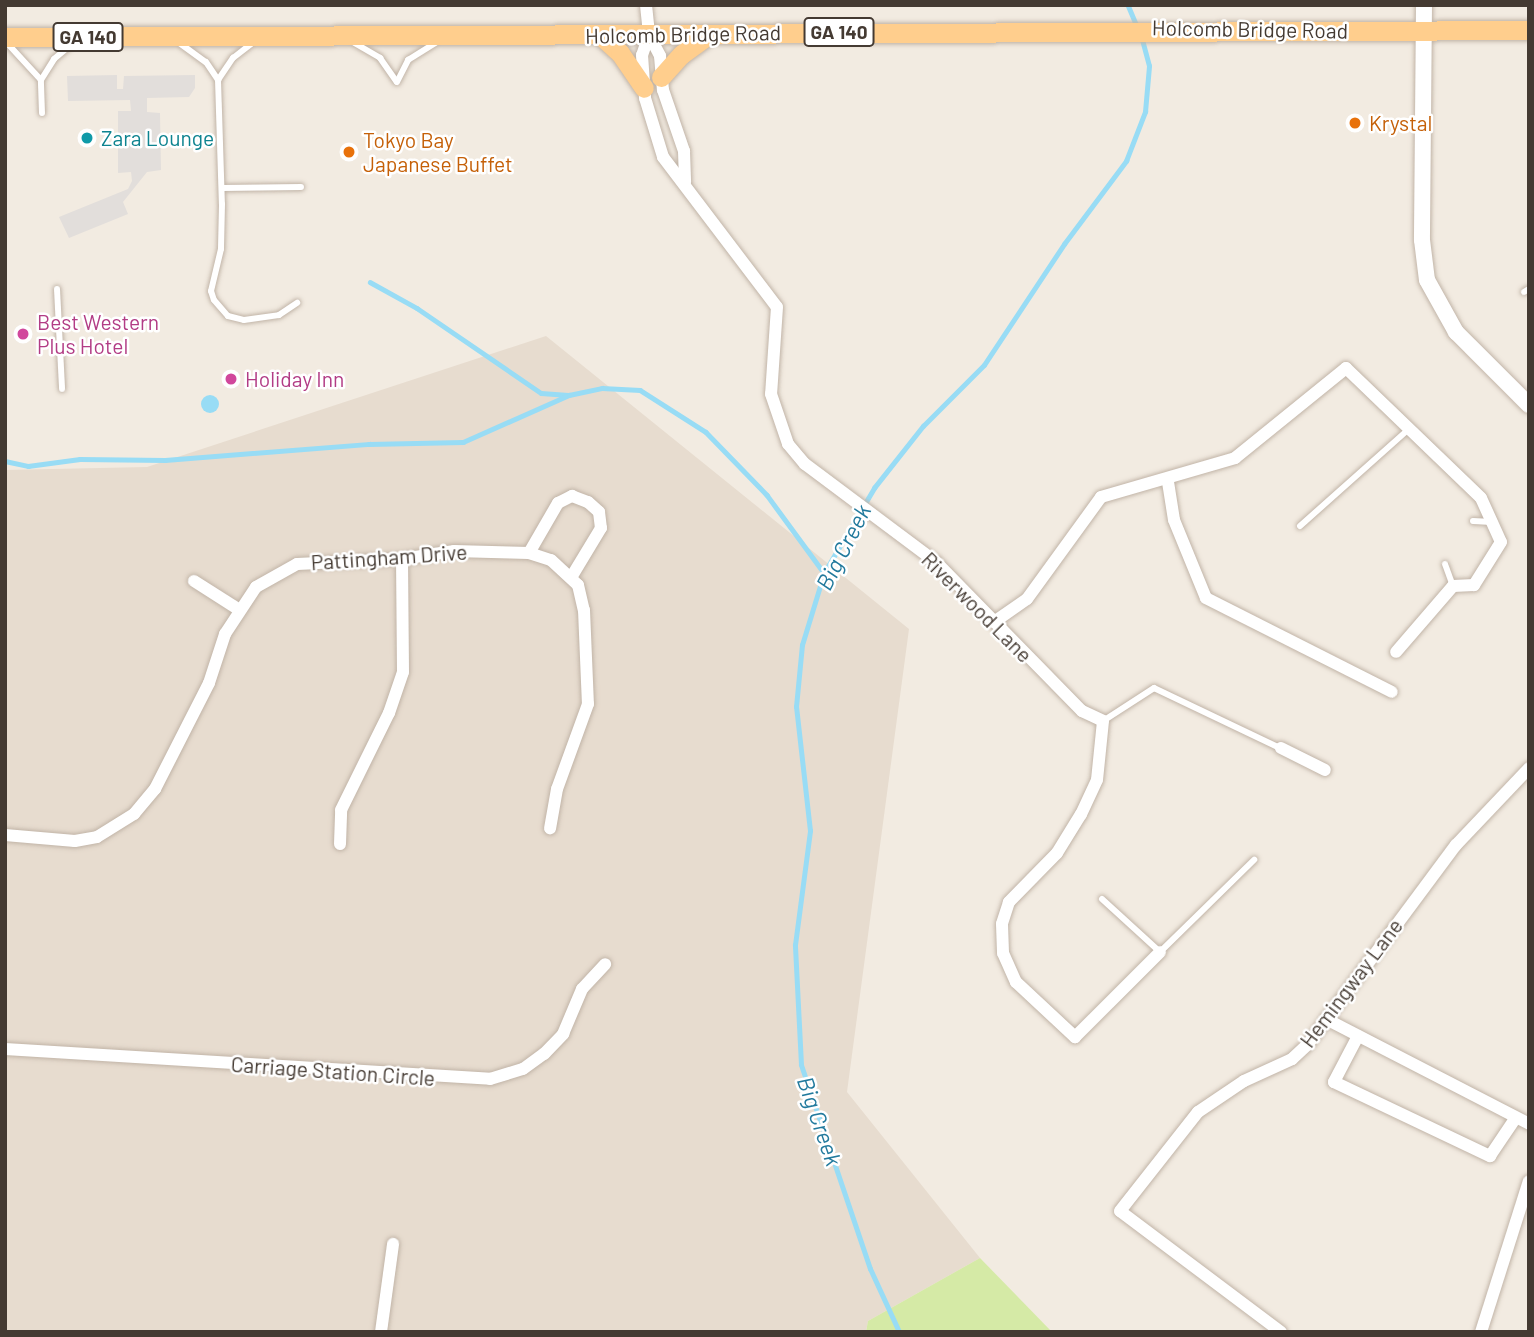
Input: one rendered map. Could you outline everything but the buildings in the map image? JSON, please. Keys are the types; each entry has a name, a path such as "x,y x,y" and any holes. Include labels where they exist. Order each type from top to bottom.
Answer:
{"main road":[{"name":"Holcomb Bridge Road","path":"5,39 649,35 1028,29 1529,30"},
{"path":"661,77 682,54 710,34"},
{"path":"600,35 620,53 644,88"}],"street":[{"path":"646,5 649,35"},
{"path":"1424,5 1422,240 1427,280 1456,332 1529,405"},
{"name":"Riverwood Lane","path":"649,35 660,56 661,77 684,152 685,182"},
{"name":"Riverwood Lane","path":"649,35 642,55 644,88 663,157 685,182 712,227 772,296 779,319 771,394 774,412 788,444 829,484 936,562 1082,711 1102,721"},
{"path":"993,622 1027,598 1101,497 1133,485 1168,482 1235,458 1346,368 1480,498 1501,542 1474,585 1453,586 1396,652"},
{"path":"1168,482 1174,520 1206,598 1392,692"},
{"path":"529,553 558,503 572,496 588,502 599,512 601,528 572,576 584,610 588,704 557,789 550,828"},
{"name":"Pattingham Drive","path":"5,835 75,841 97,837 134,814 155,789 209,683 238,609 256,587 297,564 402,559 453,551 529,553 572,576"},
{"path":"340,844 341,810 389,713 403,672 402,559"},
{"path":"194,581 238,609"},
{"path":"1102,721 1097,780 1058,853 1009,902 1002,923 1003,953 1016,982 1075,1037 1160,952"},
{"path":"1281,748 1325,770"},
{"name":"Hemingway Lane","path":"1281,1332 1120,1211 1198,1112 1244,1081 1292,1059 1326,1019 1456,845 1529,768"},
{"name":"Carriage Station Circle","path":"5,1049 490,1079 523,1069 544,1054 563,1034 582,989 605,964"},
{"path":"1326,1019 1529,1124"},
{"path":"1358,1036 1334,1082 1490,1156 1515,1119"},
{"path":"1481,1332 1529,1181"},
{"path":"381,1332 393,1244"}],"lane":[{"path":"218,80 233,58 262,36"},
{"path":"344,36 380,58 397,82 408,60 447,36"},
{"path":"41,113 41,79 54,59 82,37"},
{"path":"171,37 206,62 218,80 221,249 211,291 214,300 228,316 244,320 279,316 297,303"},
{"path":"5,39 29,61 41,79"},
{"path":"222,188 301,187"},
{"path":"57,289 62,389"},
{"path":"1300,526 1409,429"},
{"path":"1472,522 1492,522"},
{"path":"1445,564 1453,586"},
{"path":"1102,721 1154,688 1281,748"},
{"path":"1102,899 1160,952 1254,860"}],"shaded area":[{"path":"117,75 117,89 123,89 124,76 195,75 195,88 189,97 147,98 147,112 160,113 161,170 147,172 123,202 128,214 69,238 59,217 128,189 132,181 131,172 118,173 118,111 131,111 130,100 68,101 67,76"},
{"path":"546,336 909,629 847,1092 980,1258 868,1321 866,1332 5,1332 5,470 147,467"}],"green space":[{"path":"980,1258 1052,1332 866,1332 868,1321"}],"water":[{"path":"210,395 216,398 219,404 216,410 210,413 204,410 201,404 204,398"}],"waterway":[{"name":"Big Creek","path":"1128,5 1137,26"},
{"name":"Big Creek","path":"899,1332 870,1269 801,1065 795,945 810,831 796,707 802,645 824,573 874,488 923,426 984,365 1064,244 1126,161 1145,112 1149,66 1141,37"},
{"path":"370,282 417,308 541,393 568,395"},
{"path":"5,461 28,466 80,459 165,460 369,444 463,442 569,395 602,388 640,390 706,432 767,495 824,573"}],"place":[{"name":"Krystal","path":"1355,123"},
{"name":"Zara Lounge","path":"87,138"},
{"name":"Tokyo Bay Japanese Buffet","path":"349,152"},
{"name":"Best Western Plus Hotel","path":"23,334"},
{"name":"Holiday Inn","path":"231,379"}]}
